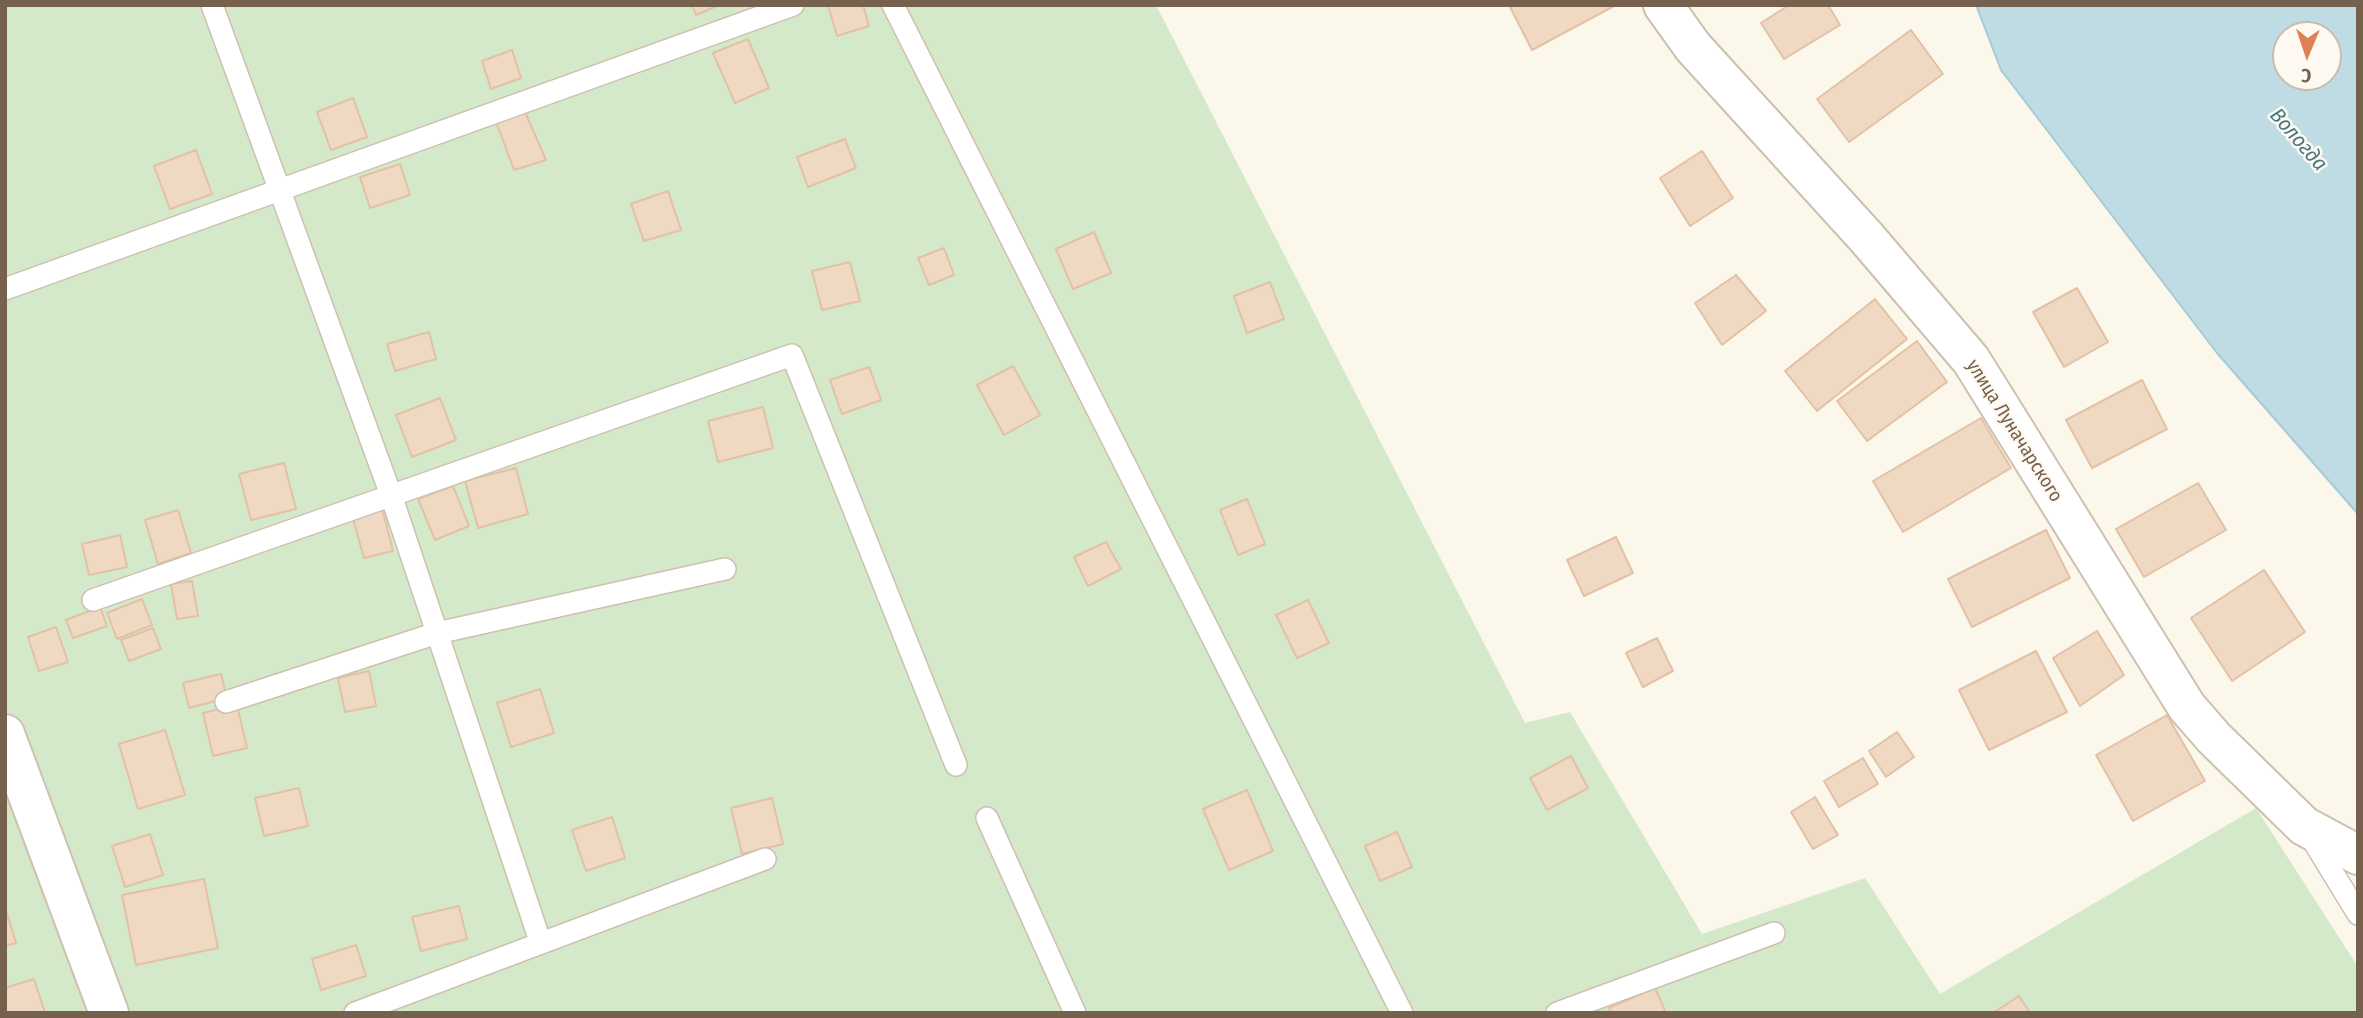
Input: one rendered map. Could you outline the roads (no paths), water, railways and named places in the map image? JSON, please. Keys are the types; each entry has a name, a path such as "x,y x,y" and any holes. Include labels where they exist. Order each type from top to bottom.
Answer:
{"street":[{"name":"улица Луначарского","path":"1663,5 1693,47 1866,236 1971,360 2187,707 2214,738 2304,826 2358,855"},
{"path":"5,734 109,1013"}],"lane":[{"path":"212,5 391,495 540,941"},
{"path":"5,289 793,5"},
{"path":"893,5 1402,1013"},
{"path":"93,600 792,355 956,765"},
{"path":"226,702 437,633 725,569"},
{"path":"988,818 1075,1013"},
{"path":"2304,826 2358,914"},
{"path":"355,1013 540,941 765,859"},
{"path":"1557,1013 1774,933"}],"water":[{"name":"Вологда","path":"1976,5 2358,5 2358,514 2217,353 2001,70"}]}
